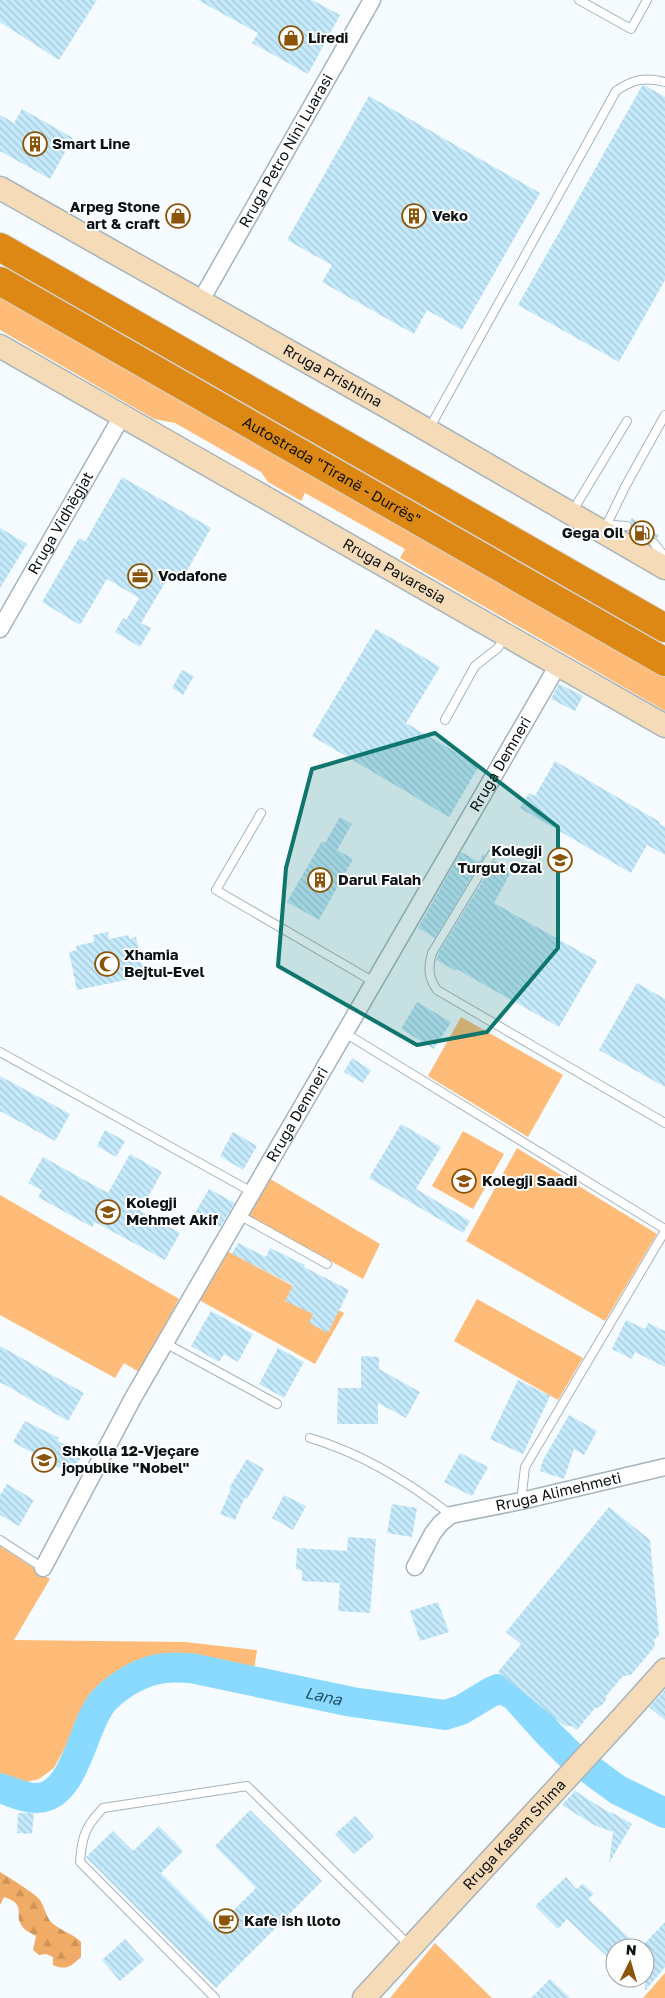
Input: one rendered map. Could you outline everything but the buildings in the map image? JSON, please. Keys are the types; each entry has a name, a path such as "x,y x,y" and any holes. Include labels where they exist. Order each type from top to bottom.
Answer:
{"highway":[{"name":"Autostrada \"Tiranë - Durrës\"","path":"0,247 665,628"},
{"name":"Autostrada \"Tiranë - Durrës\"","path":"0,281 665,662"}],"main road":[{"name":"Rruga Prishtina","path":"0,188 571,514 600,526 665,568"},
{"name":"Rruga Pavaresia","path":"0,346 665,726"},
{"name":"Rruga Kasem Shima","path":"364,1998 665,1670"}],"street":[{"name":"Rruga Petro Nini Luarasi","path":"200,302 372,0"},
{"name":"Rruga Vidhëgjat","path":"0,629 122,416"},
{"name":"Rruga Demneri","path":"43,1568 133,1398 558,665"},
{"name":"Rruga Alimehmeti","path":"452,1515 521,1501 665,1467"},
{"path":"414,1567 441,1523 452,1515"}],"lane":[{"path":"579,0 631,29 648,0"},
{"path":"428,431 616,91 630,82 648,79 665,82"},
{"path":"600,526 626,485 665,415"},
{"path":"571,514 627,421"},
{"path":"600,526 627,526"},
{"path":"654,543 665,557"},
{"path":"445,720 476,666 498,648 506,635"},
{"path":"261,813 216,890 374,982"},
{"path":"492,854 432,953 428,967 430,980 433,985 437,990 665,1124"},
{"path":"345,1033 665,1230 525,1467 521,1501"},
{"path":"0,1052 252,1192"},
{"path":"239,1215 327,1264"},
{"path":"165,1343 277,1404"},
{"path":"310,1438 347,1450 400,1481 452,1515"},
{"path":"0,1540 43,1568"},
{"path":"215,1998 80,1862 81,1842 89,1822 103,1808 247,1786 411,1947"}],"highlighted area":[{"path":"435,733 558,827 558,948 487,1032 417,1045 278,966 286,868 312,769"}],"shaded area":[{"path":"0,290 665,671 665,711 400,558 405,549 305,493 301,501 268,482 261,472 175,423 154,419 0,330"},
{"path":"461,1017 563,1075 528,1137 428,1076"},
{"path":"463,1131 504,1154 473,1209 432,1186"},
{"path":"517,1148 657,1234 605,1321 466,1241"},
{"path":"267,1177 380,1244 363,1279 247,1215"},
{"path":"0,1195 179,1299 139,1372 124,1363 115,1378 0,1315"},
{"path":"227,1251 344,1313 315,1364 199,1300"},
{"path":"477,1299 583,1358 558,1400 454,1341"},
{"path":"0,1546 50,1579 14,1640 185,1642 257,1650 254,1669 186,1660 149,1660 137,1666 98,1695 83,1714 54,1768 39,1779 23,1783 0,1778"},
{"path":"435,1943 492,1998 390,1998"},
{"path":"665,1973 665,1998 643,1998 652,1988 655,1988 655,1984"}],"green space":[{"path":"0,1872 36,1896 52,1923 81,1942 81,1957 68,1967 62,1968 53,1965 53,1957 46,1954 39,1955 33,1950 36,1936 26,1931 22,1926 16,1903 4,1897 0,1905"}],"waterway":[{"name":"Lana","path":"0,1788 33,1798 50,1794 61,1785 70,1772 97,1710 111,1693 132,1679 157,1669 191,1668 352,1702 445,1715 461,1710 498,1689 506,1691 514,1695 569,1754 618,1790 665,1813"}],"place":[{"name":"Liredi","path":"291,38"},
{"name":"Smart Line","path":"35,144"},
{"name":"Arpeg Stone art & craft","path":"178,216"},
{"name":"Veko","path":"414,216"},
{"name":"Gega Oil","path":"642,533"},
{"name":"Vodafone","path":"140,576"},
{"name":"Kolegji Turgut Ozal","path":"560,860"},
{"name":"Darul Falah","path":"320,880"},
{"name":"Xhamia Bejtul-Evel","path":"107,964"},
{"name":"Kolegji Saadi","path":"464,1181"},
{"name":"Kolegji Mehmet Akif","path":"108,1212"},
{"name":"Shkolla 12-Vjeçare jopublike \"Nobel\"","path":"44,1460"},
{"name":"Kafe ish lloto","path":"226,1921"}]}
